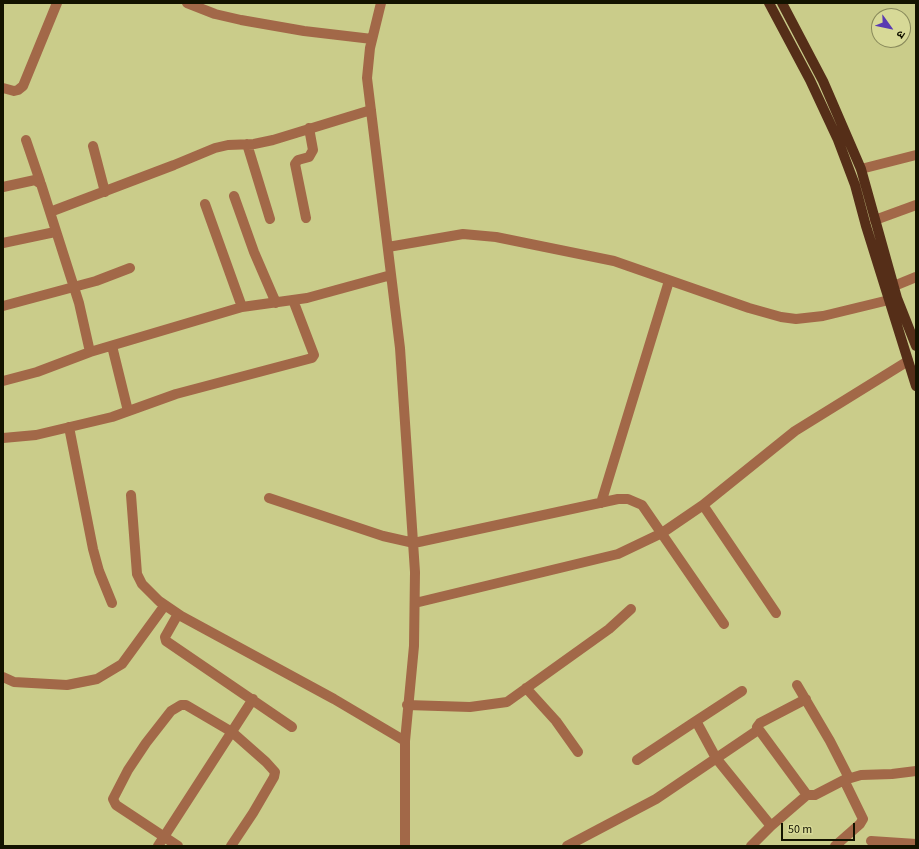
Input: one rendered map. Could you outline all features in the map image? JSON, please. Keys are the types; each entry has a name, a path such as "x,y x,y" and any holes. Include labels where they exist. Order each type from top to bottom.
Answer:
{"main road":[{"path":"769,3 810,80 838,140 854,185 916,386"},
{"path":"782,3 823,81 861,169 894,286 916,346"}],"street":[{"path":"3,88 14,91 23,86 57,3"},
{"path":"187,3 215,14 241,20 304,31 372,39"},
{"path":"381,3 372,39 367,78 388,247 405,406 414,543 416,603 414,646 407,705 405,741 405,846"},
{"path":"50,212 105,192 215,148 228,144 248,144 273,140 370,110"},
{"path":"306,218 295,164 298,160 309,156 313,150 309,128"},
{"path":"26,140 45,192 55,232 74,287 90,352"},
{"path":"248,144 270,219"},
{"path":"93,146 105,192"},
{"path":"861,169 916,155"},
{"path":"3,187 34,180 40,181"},
{"path":"234,196 254,252 276,303"},
{"path":"205,204 242,307"},
{"path":"875,220 916,205"},
{"path":"3,243 55,232"},
{"path":"388,247 463,234 478,234 614,261 767,314 796,319 823,316 889,300"},
{"path":"3,306 74,287 130,268"},
{"path":"3,381 37,372 90,352 242,307 293,300 390,274"},
{"path":"894,286 916,277"},
{"path":"601,503 669,281"},
{"path":"3,438 36,435 112,417 176,394 312,358 314,355 293,300"},
{"path":"112,346 128,411"},
{"path":"416,603 618,554 662,533 703,505 795,431 908,361"},
{"path":"69,427 93,549 99,571 112,603"},
{"path":"131,495 137,574 142,584 165,605 178,614 334,699 405,741"},
{"path":"270,498 383,536 414,543 618,499 628,499 642,505 724,624"},
{"path":"703,505 776,613"},
{"path":"3,677 14,682 67,685 97,679 122,664 165,605"},
{"path":"407,705 470,707 507,702 609,629 631,609"},
{"path":"178,614 165,637 166,641 292,727"},
{"path":"797,685 830,740 862,819 860,824 834,846"},
{"path":"526,688 556,721 578,752"},
{"path":"637,760 742,690"},
{"path":"161,842 253,699"},
{"path":"806,700 758,725 758,730 807,794 815,795 847,779 861,775 892,774 916,771"},
{"path":"178,846 161,842 150,826 115,803 114,794 128,770 170,711 176,706 186,705 232,732 275,772 253,813 231,846"},
{"path":"696,721 716,758 770,826"},
{"path":"566,846 656,799 758,730"},
{"path":"751,846 770,826 807,794"},
{"path":"872,841 916,844"}]}
